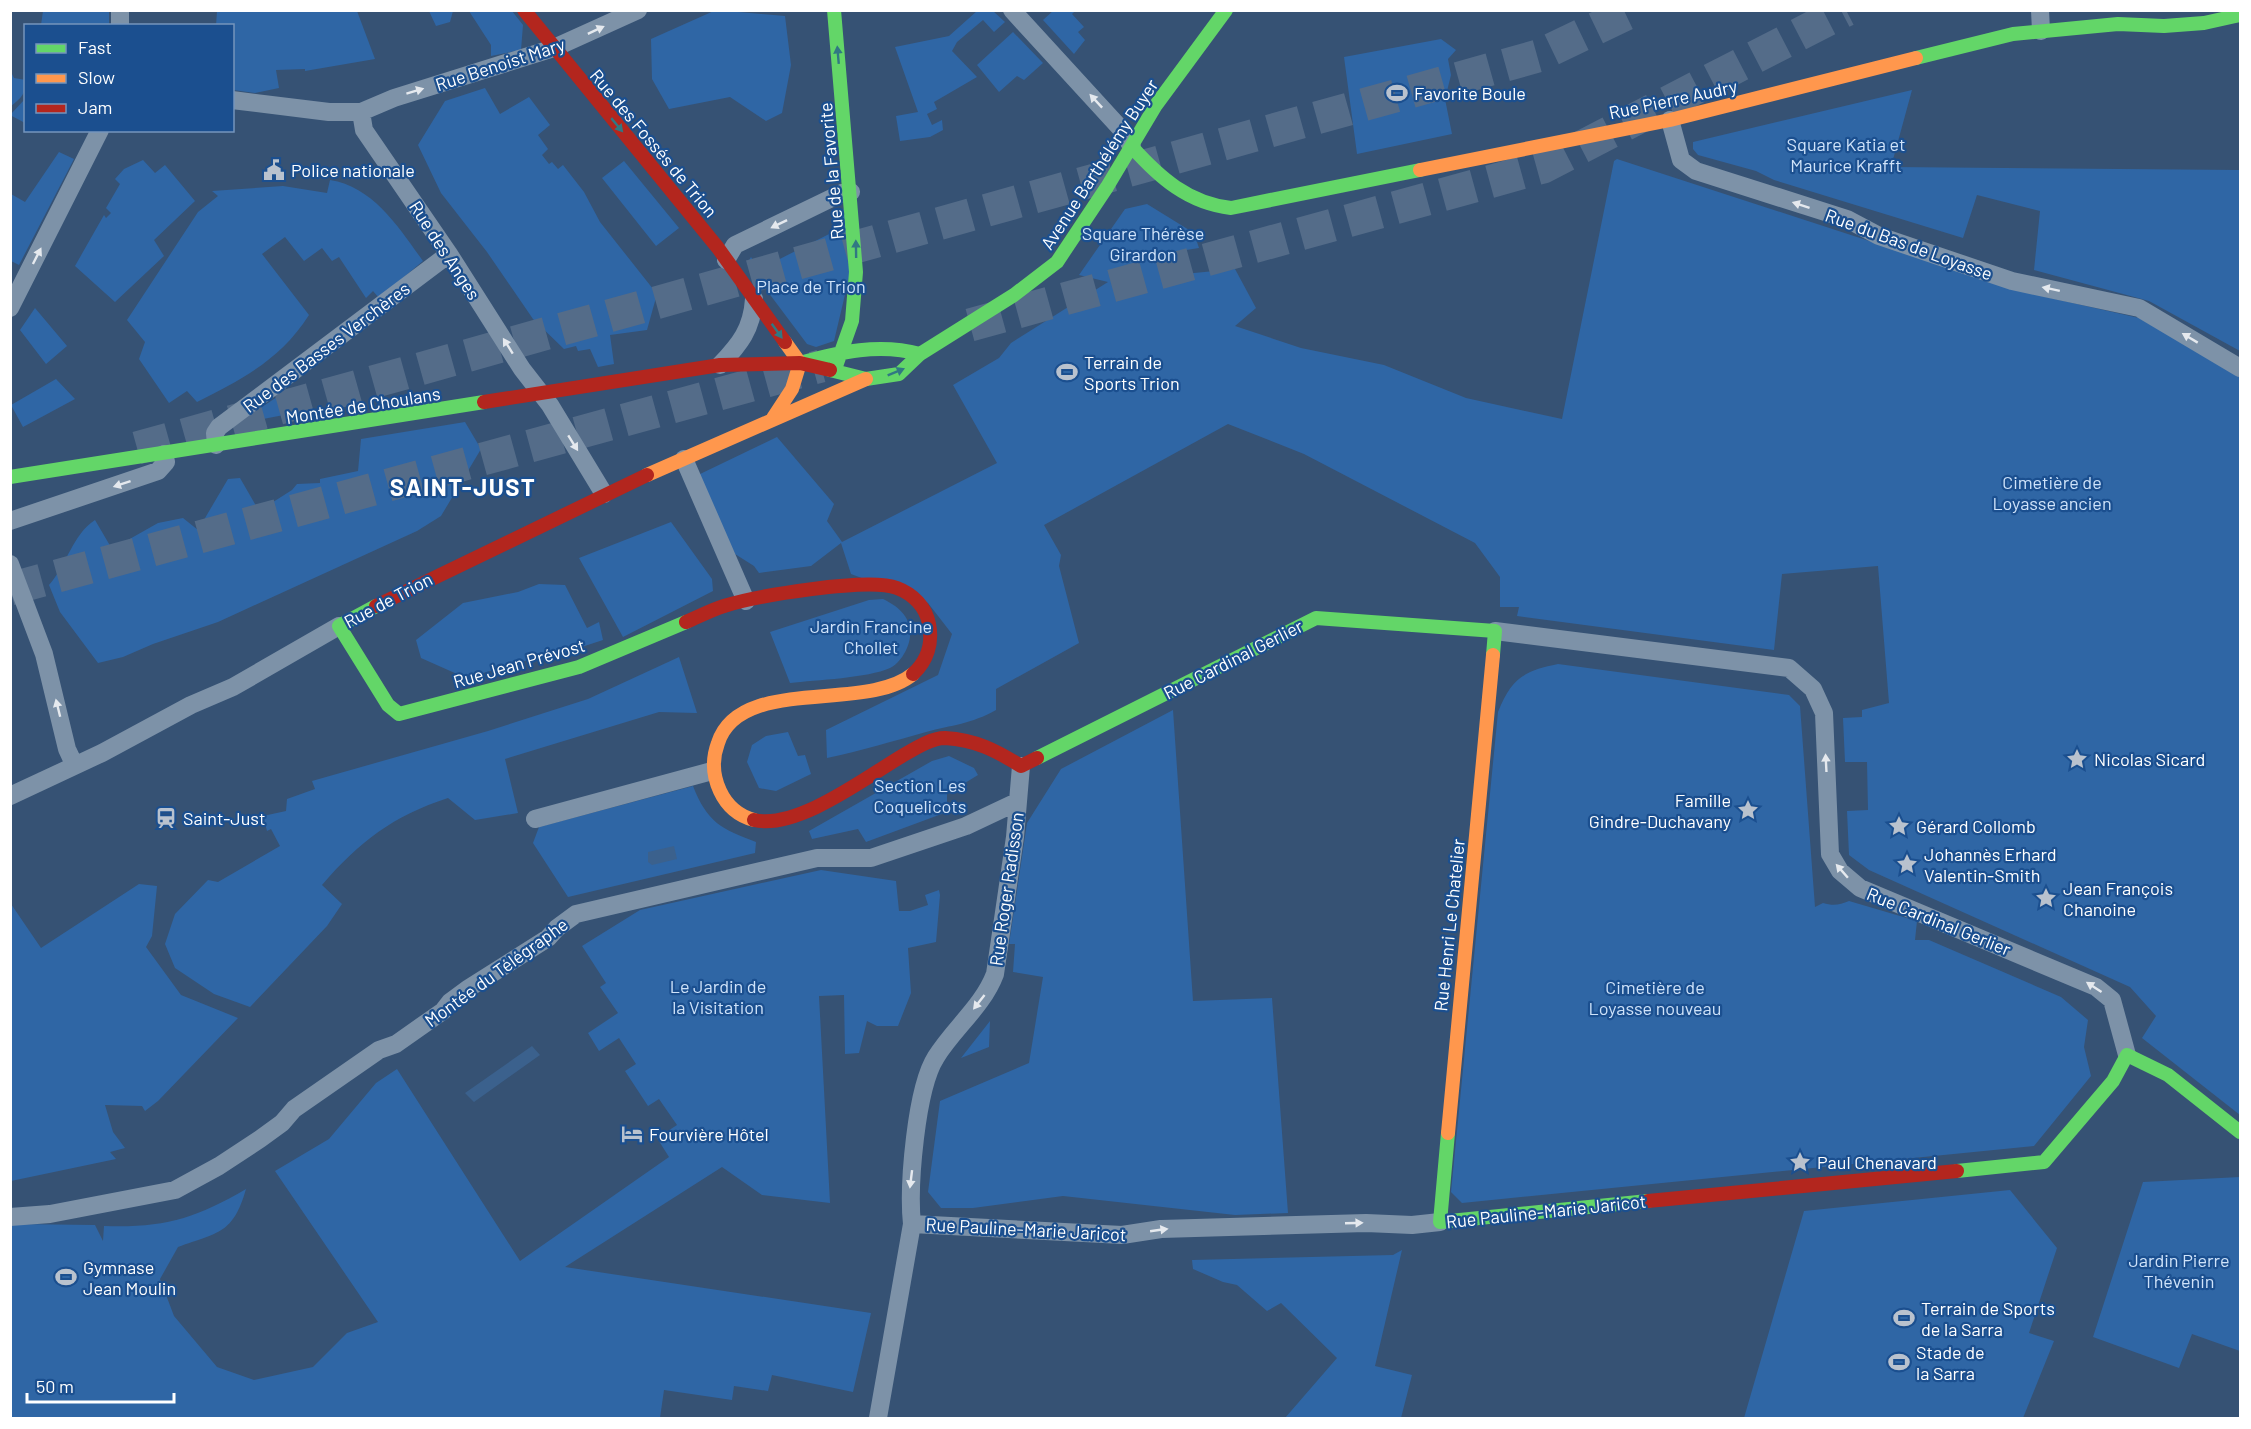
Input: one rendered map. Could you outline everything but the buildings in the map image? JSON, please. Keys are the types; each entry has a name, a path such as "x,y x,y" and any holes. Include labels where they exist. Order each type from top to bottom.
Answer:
{"street":[{"name":"Rue des Fossés de Trion","path":"524,10 726,260 754,299"},
{"name":"Rue Benoist Mary","path":"361,112 394,98 554,48 638,10"},
{"name":"Rue de la Favorite","path":"834,10 857,268 851,328 845,350"},
{"path":"1012,10 1121,129 1132,147"},
{"name":"Avenue Barthélémy Buyer","path":"920,354 1014,295 1057,262 1132,147 1156,105 1226,10"},
{"path":"2040,10 2041,31"},
{"name":"Rue Pierre Audry","path":"1132,147 1156,175 1195,200 1215,207 1231,208 1670,120 2013,34 2132,24 2184,25 2241,15"},
{"path":"234,100 329,112 361,112"},
{"name":"Rue des Anges","path":"361,112 364,130 449,254 604,494"},
{"name":"Rue du Bas de Loyasse","path":"1670,120 1681,160 1696,171 1846,219 1879,237 1990,274 2139,308 2241,368"},
{"path":"10,308 99,132"},
{"path":"726,260 735,245 842,193 851,192"},
{"name":"Rue des Basses Verchères","path":"216,445 215,433 219,427 449,254"},
{"path":"754,299 800,363 833,373 866,379"},
{"path":"720,365 742,342 749,329 754,299"},
{"path":"720,365 800,363 845,350 904,349 920,354 899,374 866,379 773,418"},
{"path":"807,403 833,373 845,350"},
{"path":"773,418 792,389 800,363"},
{"name":"Montée de Choulans","path":"10,477 720,365"},
{"name":"Rue de Trion","path":"10,796 74,764 90,759 191,705 233,687 415,585 563,516 604,494 773,418"},
{"path":"10,521 158,471 166,462 164,454"},
{"path":"684,459 746,601 862,583 895,587 910,594 922,606 929,622 931,638 927,655 918,669 905,680 872,688 761,705 743,711 729,722 719,737 713,753 712,771 717,789 728,805 744,816 762,822 781,821 800,816 917,747 942,738 987,745 1021,766"},
{"path":"10,564 44,654 67,749 74,764"},
{"name":"Rue Jean Prévost","path":"339,626 388,705 399,714 579,667 723,606 746,601"},
{"name":"Rue Cardinal Gerlier","path":"1021,766 1316,618 1496,631 1764,663 1789,668 1813,689 1824,713 1830,854 1840,871 1860,888 2096,987 2112,1000 2127,1055"},
{"name":"Rue Henri Le Chatelier","path":"1440,1222 1496,631"},
{"name":"Rue Roger Radisson","path":"878,1419 912,1224 909,1195 925,1082 938,1054 985,995 994,974 1015,837 1021,766"},
{"path":"535,819 712,771"},
{"name":"Montée du Télégraphe","path":"10,1217 50,1214 156,1196 175,1190 219,1166 260,1139 282,1123 294,1109 380,1050 396,1044 443,1011 460,995 548,938 556,928 576,914 817,858 871,858 966,826 1017,802"},
{"path":"2127,1055 2168,1075 2241,1132"},
{"name":"Rue Pauline-Marie Jaricot","path":"912,1224 1122,1235 1161,1229 1366,1223 1412,1225 2044,1162 2113,1080 2127,1055"}],"green space":[{"path":"716,10 785,16 791,65 782,113 766,121 730,97 669,109 652,79 651,39"},
{"path":"1054,10 1075,11 1072,14 1084,27 1078,32 1085,40 1074,54 1043,20"},
{"path":"43,11 109,11 109,24 41,24"},
{"path":"217,11 357,11 375,59 305,71 305,69 276,70 279,88 255,93 234,90 234,24 216,24"},
{"path":"429,11 453,11 450,22 436,26"},
{"path":"469,11 512,11 523,25 521,50 491,56 491,45"},
{"path":"977,11 993,11 1005,22 994,32 983,20 957,42 952,51 977,77 934,102 937,109 927,114 932,125 942,120 943,130 930,137 900,141 896,116 918,112 895,47 949,36"},
{"path":"1013,32 1043,63 1024,80 1017,76 999,92 977,65"},
{"name":"Favorite Boule","path":"1441,39 1456,50 1448,59 1451,75 1445,99 1452,134 1357,154 1344,57"},
{"path":"10,70 14,78 24,80 24,91 18,101 11,106"},
{"path":"485,88 500,114 529,97 550,125 538,135 548,149 542,155 549,164 552,162 558,169 563,165 584,192 600,222 657,294 647,330 610,335 614,364 598,367 590,349 578,351 576,346 564,349 533,319 487,252 441,193 418,145 445,101"},
{"name":"Square Katia et Maurice Krafft","path":"1912,90 1891,167 2240,170 2240,351 2149,301 2034,270 2040,211 1977,195 1963,238 1774,180 1756,171 1698,155 1693,149 1693,142"},
{"path":"24,100 24,122 10,115"},
{"path":"59,152 74,159 19,265 11,261 11,194 25,202"},
{"name":"Cimetière de Loyasse ancien","path":"1617,159 2029,293 2139,318 2240,376 2240,1115 2142,1038 2156,1016 2130,987 1869,870 1849,855 1847,811 1868,810 1867,762 1845,762 1843,718 1862,717 1862,710 1889,703 1878,566 1782,574 1774,650 1517,616 1519,607 1500,607 1500,577 1475,543 1304,454 1228,424 1044,525 1061,555 1059,566 1079,643 996,689 996,710 987,715 961,724 827,758 826,730 938,675 952,634 928,603 851,574 841,543 811,566 759,573 754,566 735,554 698,475 777,437 834,504 827,521 842,542 997,463 953,385 999,358 1011,343 1108,282 1079,275 1125,209 1147,204 1194,233 1199,248 1180,251 1184,274 1235,269 1256,308 1235,326 1301,348 1384,365 1466,398 1562,419 1614,161"},
{"path":"143,160 155,173 165,165 195,201 154,240 164,256 115,302 75,266 104,215 106,218 111,213 106,208 120,184 115,179 124,169"},
{"path":"624,161 679,228 656,246 602,178"},
{"path":"330,180 346,184 372,200 395,223 423,261 379,298 373,291 366,298 339,257 332,261 322,248 304,261 285,237 262,254 309,315 286,344 245,376 197,402 187,391 169,403 139,359 145,342 127,320 198,212 218,196 212,191 283,186 327,193"},
{"name":"Place de Trion","path":"845,209 853,261 834,341 816,347 807,344 747,264 751,257 757,267 762,268 841,228 844,225 838,212"},
{"path":"35,308 67,346 46,364 20,330"},
{"path":"56,379 75,399 23,427 11,405"},
{"path":"283,393 289,414 248,422 247,417"},
{"path":"465,422 481,449 441,516 417,531 218,622 153,644 123,657 98,663 60,612 49,585 61,569 75,542 87,526 95,520 112,549 158,523 183,518 198,530 228,479 240,478 259,511 292,490 297,484 320,483 320,479 358,471 361,439"},
{"path":"671,522 712,579 713,591 623,637 579,558"},
{"path":"539,584 565,585 587,628 599,622 603,640 545,659 542,656 466,678 421,658 416,640 463,603 518,592"},
{"name":"Jardin Francine Chollet","path":"883,599 902,612 909,627 909,643 894,666 869,674 790,683 770,632 869,600"},
{"path":"679,657 697,713 659,712 505,759 518,813 475,820 448,798 410,813 364,843 322,885 342,904 327,926 250,1007 214,994 175,968 165,944 175,914 208,880 218,882 280,846 271,829 267,831 263,816 286,811 287,799 315,789 312,781 488,731 588,699"},
{"name":"Cimetière de Loyasse nouveau","path":"1558,664 1789,695 1800,706 1815,907 1823,903 1836,905 1849,901 1917,921 1915,940 1929,940 2061,997 2088,1020 2084,1047 2091,1076 2034,1146 1462,1203 1451,1192 1498,712 1513,684 1520,678 1536,670"},
{"path":"1173,710 1193,1001 1272,998 1288,1213 1235,1215 1063,1196 973,1208 941,1208 928,1192 940,1101 1029,1063 1043,977 1013,972 1015,944 1009,944 1027,823 1061,769"},
{"path":"788,732 798,756 805,755 811,774 776,791 759,788 747,762 752,745 766,736"},
{"name":"Section Les Coquelicots","path":"949,756 974,768 978,775 947,794 947,812 866,842 858,829 812,839 809,831 932,761"},
{"path":"693,786 704,808 717,823 733,833 756,842 755,853 568,897 533,843 539,827"},
{"name":"Le Jardin de la Visitation","path":"821,870 896,881 899,911 910,911 928,905 925,895 939,890 940,895 936,942 908,948 911,993 898,1026 877,1026 867,1021 859,1053 845,1054 844,995 819,996 830,1203 762,1195 722,1167 565,1267 871,1313 853,1392 772,1375 768,1391 734,1386 732,1400 664,1390 660,1418 11,1418 11,1224 95,1225 103,1241 104,1226 144,1225 178,1220 211,1208 246,1189 236,1215 230,1223 214,1234 178,1247 160,1279 174,1316 217,1367 254,1380 313,1367 347,1333 378,1322 275,1171 329,1139 376,1083 397,1069 520,1261 669,1157 657,1138 677,1125 659,1099 648,1106 625,1071 636,1064 619,1038 599,1051 588,1033 618,1013 600,987 606,983 582,946 640,910"},
{"path":"139,884 157,886 152,936 146,947 181,995 238,1018 158,1101 145,1111 142,1106 105,1105 113,1132 125,1148 110,1152 116,1159 11,1181 11,904 41,948"},
{"path":"990,1021 989,1047 961,1058"},
{"name":"Jardin Pierre Thévenin","path":"2240,1177 2240,1351 2192,1334 2179,1368 2093,1337 2143,1182"},
{"name":"Terrain de Sports de la Sarra","path":"2010,1190 2057,1248 2029,1333 2054,1341 2023,1418 1744,1418 1804,1211"},
{"path":"1402,1250 1375,1366 1412,1375 1401,1418 1285,1418 1337,1358 1281,1303 1267,1311 1237,1285 1223,1282 1193,1269 1192,1260 1393,1255"}],"shaded area":[{"path":"674,846 677,859 652,865 648,862 648,852"},
{"path":"532,1046 540,1055 474,1102 465,1093"}],"tunnel":[{"path":"137,448 1538,56 1634,10"},
{"path":"970,325 1543,167 1846,10"},
{"path":"10,589 821,366"}],"traffic: fast":[{"path":"834,10 856,272 852,321 835,369"},
{"path":"830,370 866,379 899,374 920,354 1014,295 1057,262 1107,187 1156,105 1226,10"},
{"path":"1916,58 2013,34 2118,24 2164,26 2204,23 2240,15"},
{"path":"1132,147 1164,179 1188,195 1201,201 1231,208 1420,170"},
{"path":"800,363 860,350 890,349 920,354"},
{"path":"10,477 484,402"},
{"path":"376,606 339,626 388,705 399,714 579,667 686,622"},
{"path":"1037,758 1316,618 1495,631 1493,655"},
{"path":"1957,1171 2044,1162 2113,1081 2127,1055 2168,1075 2240,1132"},
{"path":"1448,1133 1440,1222 1648,1201"}],"traffic: slow":[{"path":"1420,170 1670,120 1916,58"},
{"path":"773,418 792,389 800,363 785,342"},
{"path":"647,475 866,379"},
{"path":"1448,1133 1493,655"},
{"path":"754,820 738,813 730,806 720,791 716,779 714,767 716,749 731,722 751,709 777,702 866,692 892,685 913,674"}],"traffic: jam":[{"path":"524,10 718,248 785,342"},
{"path":"484,402 720,365 800,363 830,370"},
{"path":"376,606 647,475"},
{"path":"686,622 724,606 760,597 838,586 883,585 897,588 918,602 929,624 928,651 913,674"},
{"path":"754,820 771,821 810,810 850,789 917,747 940,738 976,744 1021,766 1037,758"},
{"path":"1648,1201 1957,1171"}],"place":[{"name":"Favorite Boule","path":"1397,93"},
{"name":"Police nationale","path":"274,170"},
{"name":"Terrain de Sports Trion","path":"1067,372"},
{"name":"Nicolas Sicard","path":"2077,759"},
{"name":"Famille Gindre-Duchavany","path":"1748,810"},
{"name":"Saint-Just","path":"166,818"},
{"name":"Gérard Collomb","path":"1899,826"},
{"name":"Johannès Erhard Valentin-Smith","path":"1907,864"},
{"name":"Jean François Chanoine","path":"2046,898"},
{"name":"Fourvière Hôtel","path":"632,1134"},
{"name":"Paul Chenavard","path":"1800,1162"},
{"name":"Gymnase Jean Moulin","path":"66,1277"},
{"name":"Terrain de Sports de la Sarra","path":"1904,1318"},
{"name":"Stade de la Sarra","path":"1899,1362"}],"district":[{"name":"SAINT-JUST","path":"463,486"}],"park label":[{"name":"Square Thérèse Girardon","path":"1143,243"}]}
